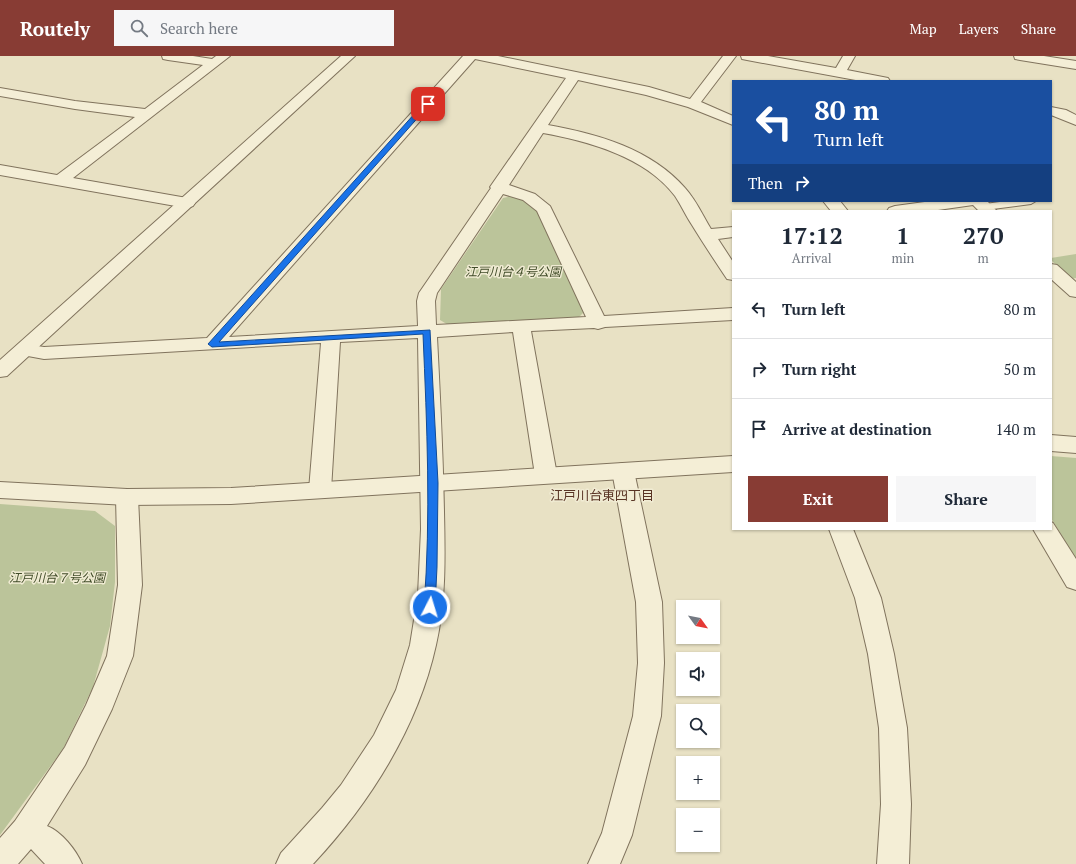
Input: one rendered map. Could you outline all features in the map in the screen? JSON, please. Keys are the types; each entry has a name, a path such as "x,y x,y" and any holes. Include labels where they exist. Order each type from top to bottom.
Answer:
{"street":[{"path":"168,56 219,60"},
{"path":"0,371 349,56"},
{"path":"212,344 470,56"},
{"path":"479,56 649,90 693,104 732,121"},
{"path":"693,104 730,56"},
{"path":"747,56 845,77 874,80"},
{"path":"845,77 849,56"},
{"path":"1020,56 1076,65"},
{"path":"59,181 219,60"},
{"path":"292,864 335,816 361,784 381,752 398,719 410,691 420,660 427,630 431,596 433,483 427,332 428,293 498,187 575,75"},
{"path":"0,92 75,105 148,114"},
{"path":"1054,113 1076,115"},
{"path":"1054,113 1076,121"},
{"path":"538,128 568,133 607,144 634,156 656,169 681,194 732,273"},
{"path":"2,173 59,181 187,203"},
{"path":"498,187 529,197 544,209 598,323"},
{"path":"832,202 839,210"},
{"path":"902,210 961,202"},
{"path":"707,235 732,232"},
{"path":"1052,269 1076,292"},
{"path":"24,350 44,353 598,323 732,314"},
{"path":"521,326 546,476"},
{"path":"320,490 331,338"},
{"path":"1052,443 1076,445"},
{"path":"0,490 127,497 231,496 732,464"},
{"path":"604,864 617,835 647,716 651,662 649,602 623,471"},
{"path":"0,861 26,832 75,756 98,709 120,656 130,585 127,497"},
{"path":"841,530 868,598 881,654 893,728 896,804 893,864"},
{"path":"1047,530 1076,580"},
{"path":"26,832 44,839 66,864"}],"lane":[{"path":"984,206 1022,202"}],"green space":[{"name":"江戸川台４号公園","path":"512,196 526,200 539,211 585,311 578,318 450,326 440,320 441,289 503,198"},
{"path":"1076,254 1076,278 1071,279 1052,261 1052,258"},
{"path":"1052,456 1076,458 1076,559 1052,520"},
{"name":"江戸川台７号公園","path":"0,504 95,511 115,526 115,582 110,626 93,687 63,749 0,835"}],"district":[{"name":"江戸川台東四丁目","path":"602,495"}],"route":[{"path":"428,104 212,344 427,332 433,483 430,607"}]}
